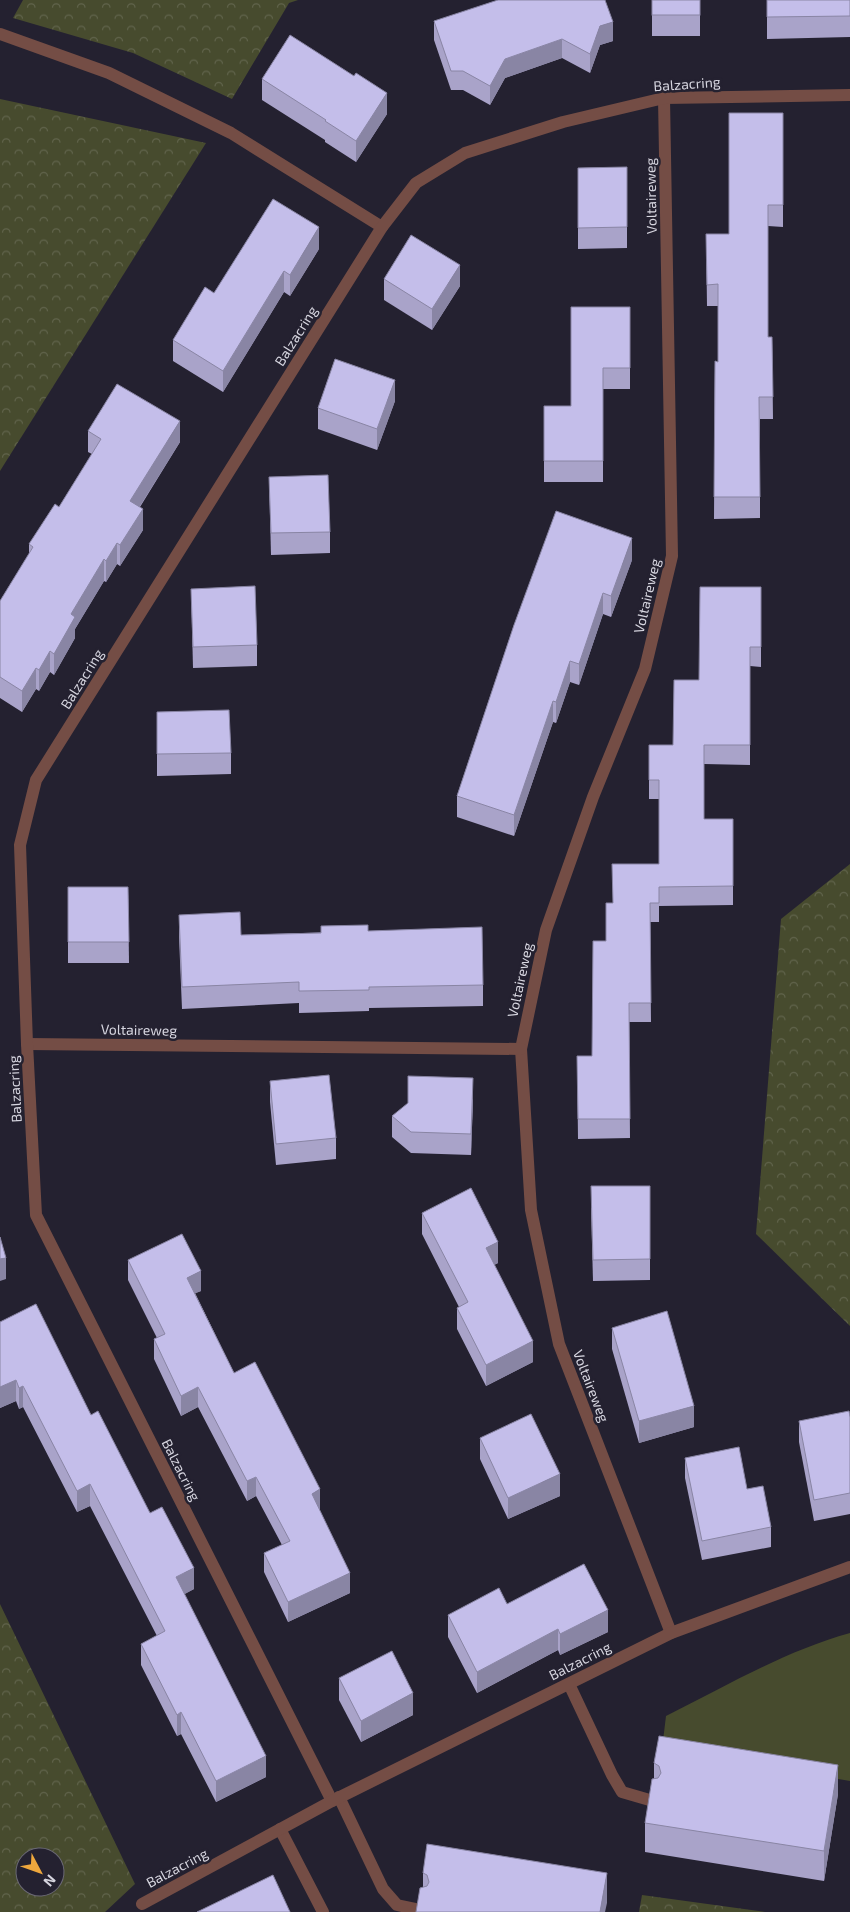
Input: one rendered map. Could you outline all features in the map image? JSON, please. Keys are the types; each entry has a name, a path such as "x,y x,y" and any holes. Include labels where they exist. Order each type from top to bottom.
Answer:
{"street":[{"path":"0,34 109,73 231,133 382,226"},
{"name":"Balzacring","path":"335,1799 36,1215 27,1044 20,845 36,780 382,226 416,183 466,153 563,122 664,98 850,95"},
{"name":"Voltaireweg","path":"664,98 672,556 645,669 593,797 546,930 521,1049 531,1210 559,1344 671,1633"},
{"name":"Voltaireweg","path":"27,1044 521,1049"},
{"name":"Balzacring","path":"142,1904 335,1799 671,1633 850,1567"},
{"path":"570,1684 612,1775 622,1792 653,1801"},
{"path":"335,1799 383,1890 397,1905 421,1910"},
{"path":"280,1829 323,1912"}],"green space":[{"path":"23,0 298,0 289,3 232,99 133,53 13,18"},
{"path":"0,99 206,143 0,471"},
{"path":"850,864 850,1326 756,1234 781,919"},
{"path":"0,1604 135,1884 105,1912 0,1912"},
{"path":"850,1633 850,1781 662,1749 666,1716 779,1659"},
{"path":"642,1895 765,1912 639,1912"}],"building":[{"path":"498,0 605,0 613,22 600,26 590,54 562,39 505,59 490,86 463,71 451,71 434,21"},
{"path":"652,0 700,0 700,15 652,15"},
{"path":"767,0 850,0 850,16 767,17"},
{"path":"290,35 354,76 356,73 387,93 356,141 262,79"},
{"path":"729,113 783,113 783,205 768,205 768,337 772,337 773,397 759,397 760,497 714,497 715,361 718,362 718,284 707,285 706,234 729,234"},
{"path":"627,167 627,227 578,228 578,168"},
{"path":"273,199 319,227 290,275 284,271 223,371 173,340 205,287 214,293"},
{"path":"411,235 460,265 432,309 384,279"},
{"path":"571,307 630,307 630,368 603,368 603,461 544,461 544,406 571,406"},
{"path":"335,359 395,380 377,429 318,408"},
{"path":"117,384 180,421 130,501 143,509 120,545 117,543 106,561 104,559 71,614 75,617 54,654 50,651 39,670 36,668 22,691 0,677 0,601 33,547 29,544 55,504 59,507 101,439 88,431"},
{"path":"328,475 330,532 271,533 269,477"},
{"path":"556,511 632,538 611,596 603,593 579,664 570,661 556,702 553,701 514,815 457,796 514,625"},
{"path":"255,586 257,645 193,647 191,589"},
{"path":"700,587 761,587 761,647 750,647 750,745 704,745 704,819 733,819 733,886 659,887 659,903 650,903 651,1003 629,1003 630,1119 578,1119 577,1056 592,1056 593,941 606,941 606,903 613,903 612,864 659,864 659,780 649,780 649,745 673,745 674,680 699,680"},
{"path":"229,710 231,753 157,754 157,712"},
{"path":"68,887 128,887 129,942 68,942"},
{"path":"240,912 241,935 321,933 321,926 368,925 368,931 482,927 483,985 369,987 369,990 299,991 299,982 182,987 179,915"},
{"path":"329,1075 336,1138 276,1144 270,1081"},
{"path":"408,1076 473,1078 471,1134 411,1132 392,1116 408,1103"},
{"path":"591,1186 650,1186 650,1259 593,1260"},
{"path":"471,1188 498,1242 486,1248 533,1341 486,1365 457,1308 468,1302 422,1213"},
{"path":"182,1234 201,1271 187,1278 234,1373 255,1362 320,1489 312,1494 350,1573 288,1602 264,1553 290,1541 256,1477 247,1481 198,1387 181,1396 154,1339 165,1334 128,1260"},
{"path":"0,1237 6,1258 0,1259"},
{"path":"36,1304 91,1415 98,1411 150,1513 162,1507 194,1568 176,1577 266,1756 216,1781 181,1712 177,1715 141,1644 165,1631 90,1484 77,1491 23,1386 19,1388 16,1380 0,1387 0,1322"},
{"path":"667,1311 694,1406 639,1421 612,1328"},
{"path":"849,1411 850,1493 814,1500 799,1421"},
{"path":"531,1414 560,1474 508,1498 480,1438"},
{"path":"739,1447 747,1489 763,1486 771,1527 702,1541 685,1458"},
{"path":"584,1564 608,1610 560,1634 558,1629 477,1672 448,1615 499,1588 507,1604"},
{"path":"392,1651 413,1693 361,1721 339,1678"},
{"path":"659,1736 838,1765 824,1851 645,1823 652,1779 658,1778 661,1773 659,1766 654,1763"},
{"path":"427,1844 607,1873 600,1912 416,1912 420,1888 427,1886 429,1882 427,1875 423,1873"},
{"path":"273,1875 290,1912 197,1912"}]}
